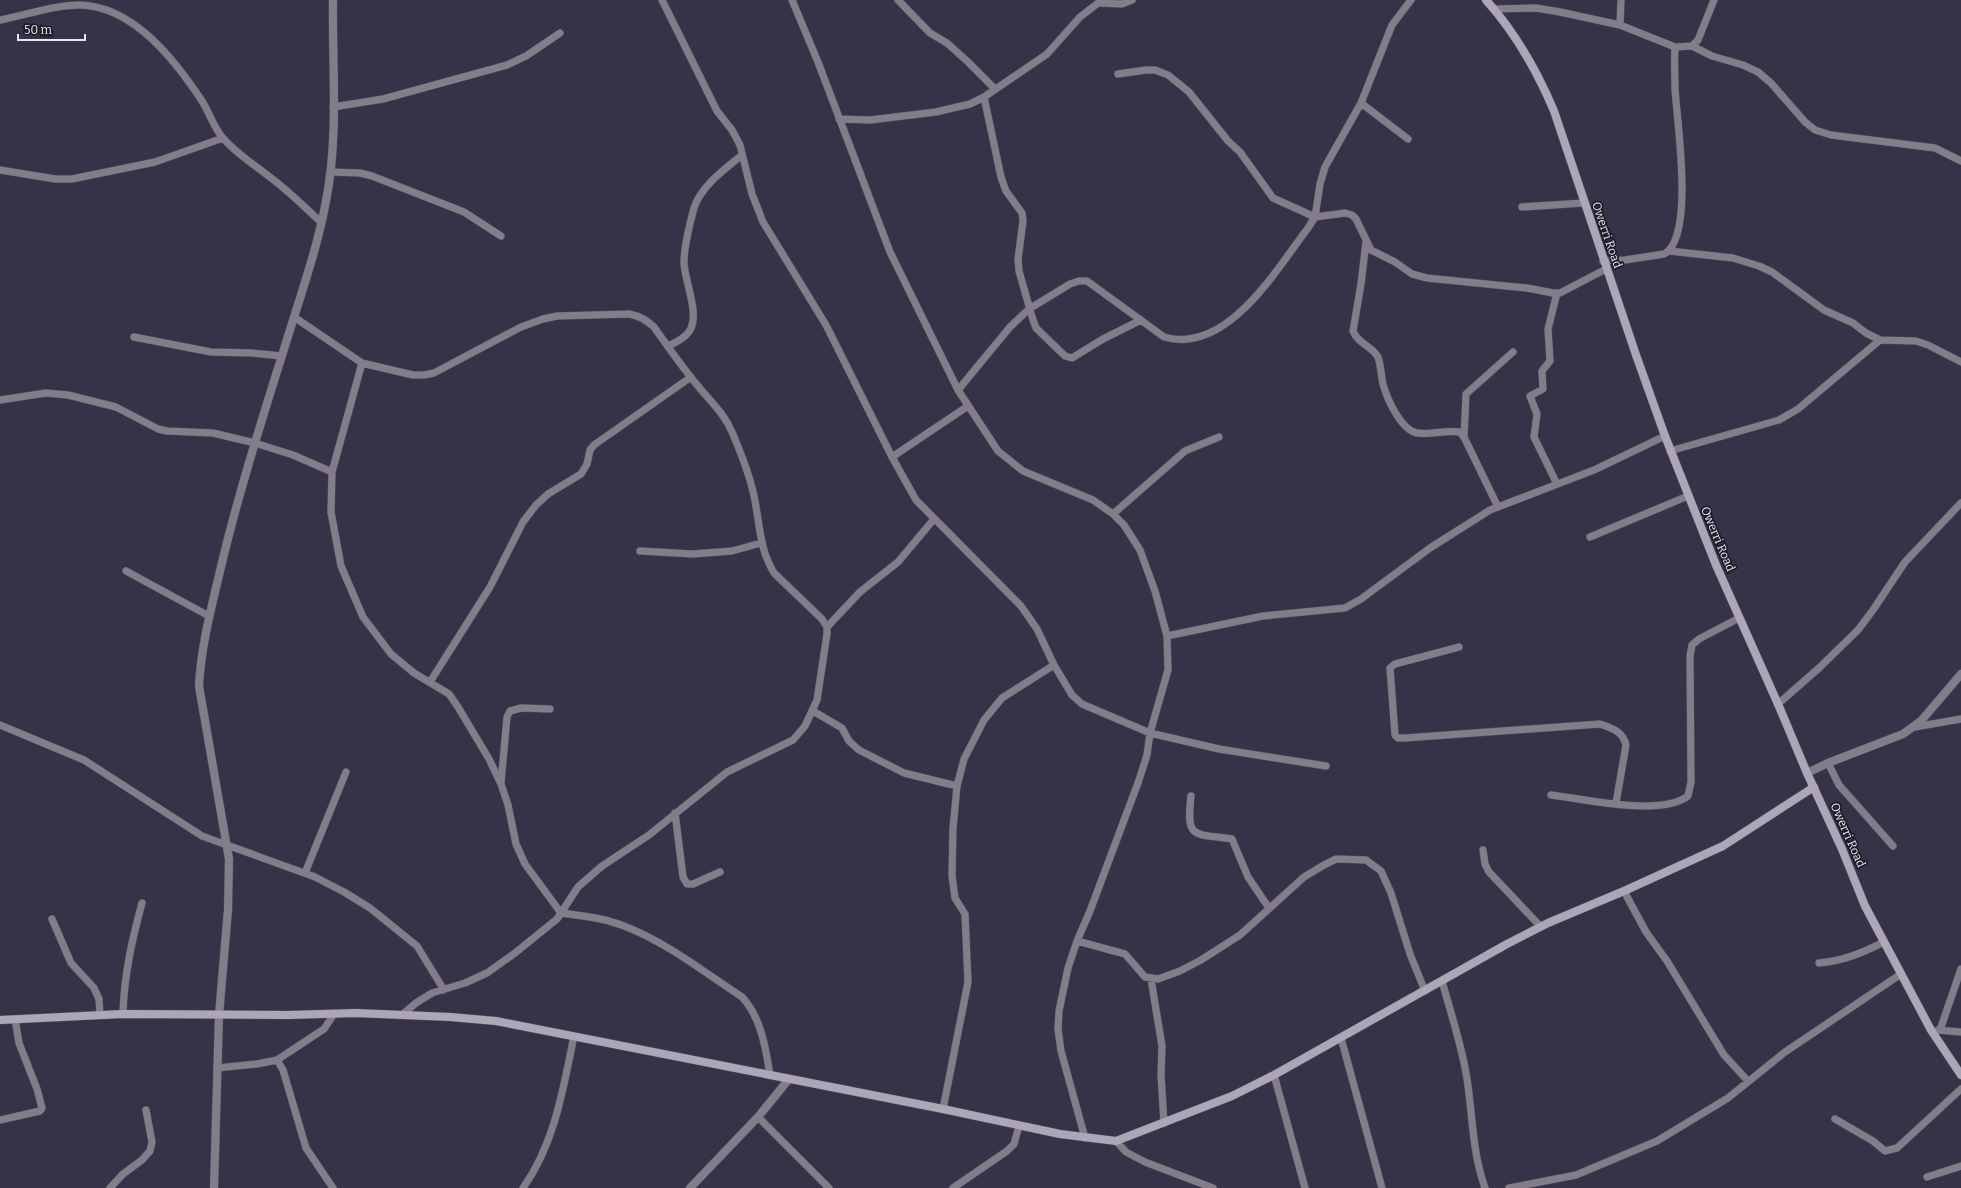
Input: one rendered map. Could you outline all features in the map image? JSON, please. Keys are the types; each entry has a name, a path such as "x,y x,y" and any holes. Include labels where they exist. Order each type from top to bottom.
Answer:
{"main road":[{"name":"Owerri Road","path":"1486,0 1494,9 1532,64 1554,111 1603,261 1670,451 1739,618 1842,849 1865,906 1931,1030 1961,1074"},
{"path":"0,1020 123,1014 403,1014 496,1021 943,1109 1019,1126 1084,1138 1116,1141 1232,1096 1274,1075 1507,944 1541,927 1723,846 1814,787"}],"street":[{"path":"214,1188 219,1015 230,878 228,846 199,686 200,668 209,616 235,506 294,317 321,222 331,172 333,107 333,0"},
{"path":"662,0 717,111 732,130 740,146 752,194 763,222 826,325 892,457 916,500 1020,606 1037,629 1054,664 1072,695 1082,704 1150,733 1219,750 1326,766"},
{"path":"792,0 890,252 958,390 998,451 1023,471 1093,500 1113,514 1124,526 1140,550 1155,591 1167,636 1168,670 1150,733 1146,755 1138,783 1090,911 1077,941 1066,974 1058,1029 1061,1051 1084,1138"},
{"path":"898,0 930,33 946,43 962,56 995,89"},
{"path":"839,119 870,120 936,112 970,104 984,97 1047,54 1080,17 1102,1 1122,4 1132,0"},
{"path":"958,390 1010,327 1029,309 1070,284 1079,281 1087,281 1164,337 1174,340 1205,335 1220,328 1234,318 1257,294 1308,228 1315,216 1320,184 1325,167 1360,103 1392,25 1411,0"},
{"path":"1620,25 1621,0"},
{"path":"1692,46 1698,40 1714,0"},
{"path":"0,20 61,4 97,7 119,15 139,26 185,77 202,101 223,138 272,178 321,222"},
{"path":"1494,9 1536,8 1620,25 1675,46 1692,46 1712,56 1743,65 1758,72 1771,83 1805,122 1815,130 1830,135 1935,148 1961,161"},
{"path":"333,107 383,99 507,65 526,56 560,33"},
{"path":"1669,251 1675,243 1680,224 1682,191 1682,163 1675,88 1675,46"},
{"path":"1118,74 1155,70 1168,75 1189,92 1228,141 1240,152 1273,198 1315,216 1345,213 1352,215 1356,219 1371,250 1395,262 1412,274 1427,278 1557,293 1606,269"},
{"path":"984,97 1001,177 1006,191 1022,214 1023,221 1018,259 1019,271 1029,309 1036,328 1066,356 1072,358 1103,339 1141,320"},
{"path":"1360,103 1408,139"},
{"path":"0,170 55,179 72,179 154,162 223,138"},
{"path":"668,346 688,333 693,325 693,308 684,262 694,207 709,185 742,155"},
{"path":"331,172 360,173 372,176 464,212 501,236"},
{"path":"1522,206 1584,203"},
{"path":"1366,242 1362,284 1353,331 1356,338 1371,349 1378,358 1383,386 1395,412 1409,431 1418,433 1460,432 1464,437 1498,507"},
{"path":"1603,261 1652,257 1669,251 1733,258 1759,266 1772,272 1824,310 1853,323 1866,333 1880,340 1916,341 1928,345 1961,362"},
{"path":"1557,293 1549,320 1548,329 1550,361 1542,371 1543,389 1530,396 1537,414 1534,437 1557,484"},
{"path":"294,317 362,363 413,375 434,373 521,327 543,319 557,316 637,315 654,327 691,377 721,411 732,431 755,499 761,543 765,556 774,573 822,619 827,627 828,634 817,700 805,726 793,740 727,772 649,835 587,879 578,887 561,913 546,930 487,973 426,996 403,1014"},
{"path":"134,337 211,352 252,353 282,356"},
{"path":"1670,451 1779,420 1810,401 1880,340"},
{"path":"1464,437 1466,394 1513,352"},
{"path":"362,363 332,472 331,512 341,566 363,617 391,654 414,673 449,694 458,707 489,759 501,784 508,805 516,844 525,864 561,913 596,918 624,926 661,944 742,997 748,1004 754,1016 766,1049 770,1076"},
{"path":"430,682 490,587 523,522 536,505 548,494 581,474 587,464 590,450 594,445 691,377"},
{"path":"0,400 46,393 68,395 116,407 158,429 213,433 255,443 293,455 332,472"},
{"path":"892,457 968,406"},
{"path":"1167,636 1263,616 1345,608 1361,599 1430,548 1490,510 1594,470 1665,436"},
{"path":"1113,514 1185,451 1219,437"},
{"path":"1590,537 1688,496"},
{"path":"1778,704 1819,668 1858,630 1874,610 1905,562 1961,503"},
{"path":"827,627 860,592 898,562 934,519"},
{"path":"640,550 693,554 732,551 761,543"},
{"path":"126,571 209,616"},
{"path":"1551,794 1648,807 1682,801 1688,796 1691,782 1690,656 1692,645 1699,639 1739,618"},
{"path":"1459,647 1395,664 1390,668 1395,735 1398,738 1600,724 1617,730 1625,738 1626,745 1616,803"},
{"path":"943,1109 968,982 965,914 955,898 952,876 953,828 957,786 964,759 984,720 1002,698 1054,664"},
{"path":"1807,773 1828,763 1903,734 1915,727 1961,674"},
{"path":"501,784 507,717 510,711 521,708 550,709"},
{"path":"813,711 842,728 849,741 859,750 904,773 957,786"},
{"path":"1915,727 1961,719"},
{"path":"0,725 84,760 190,829 228,846 305,873 332,886 370,908 407,936 417,946 444,990"},
{"path":"1828,763 1839,785 1893,846"},
{"path":"305,873 346,772"},
{"path":"1191,796 1188,820 1190,829 1195,833 1232,840 1248,877 1269,908"},
{"path":"675,813 683,878 687,884 693,884 720,872"},
{"path":"1483,850 1485,864 1489,872 1541,927"},
{"path":"1077,941 1125,954 1145,977 1158,979 1180,971 1201,960 1240,935 1304,877 1336,858 1366,860 1381,871 1391,893 1410,954 1425,990"},
{"path":"1624,891 1646,932 1671,968 1724,1055 1748,1081"},
{"path":"123,1014 124,987 130,948 142,902"},
{"path":"52,919 71,963 94,988 99,999 100,1015"},
{"path":"1819,963 1835,962 1855,956 1884,942"},
{"path":"1940,1030 1961,969"},
{"path":"1509,1188 1576,1175 1657,1141 1722,1102 1785,1052 1901,974"},
{"path":"1151,979 1162,1046 1161,1075 1164,1123"},
{"path":"1442,981 1461,1046 1467,1080 1473,1139 1479,1170 1485,1188"},
{"path":"217,1068 257,1064 277,1060 324,1029 334,1014"},
{"path":"0,1120 40,1111 42,1108 37,1089 19,1043 15,1019"},
{"path":"1931,1030 1961,1032"},
{"path":"523,1188 537,1168 546,1148 560,1102 574,1036"},
{"path":"1341,1038 1382,1188"},
{"path":"277,1060 283,1070 306,1148 334,1188"},
{"path":"1274,1075 1305,1188"},
{"path":"690,1188 758,1117 789,1079"},
{"path":"1835,1119 1873,1140 1885,1151 1890,1151 1897,1148 1961,1089"},
{"path":"110,1188 123,1174 142,1160 150,1151 152,1142 146,1110"},
{"path":"758,1117 828,1188"},
{"path":"953,1188 1007,1151 1014,1144 1019,1126"},
{"path":"1116,1141 1126,1152 1145,1162 1210,1188"},
{"path":"1926,1177 1961,1166"}]}
